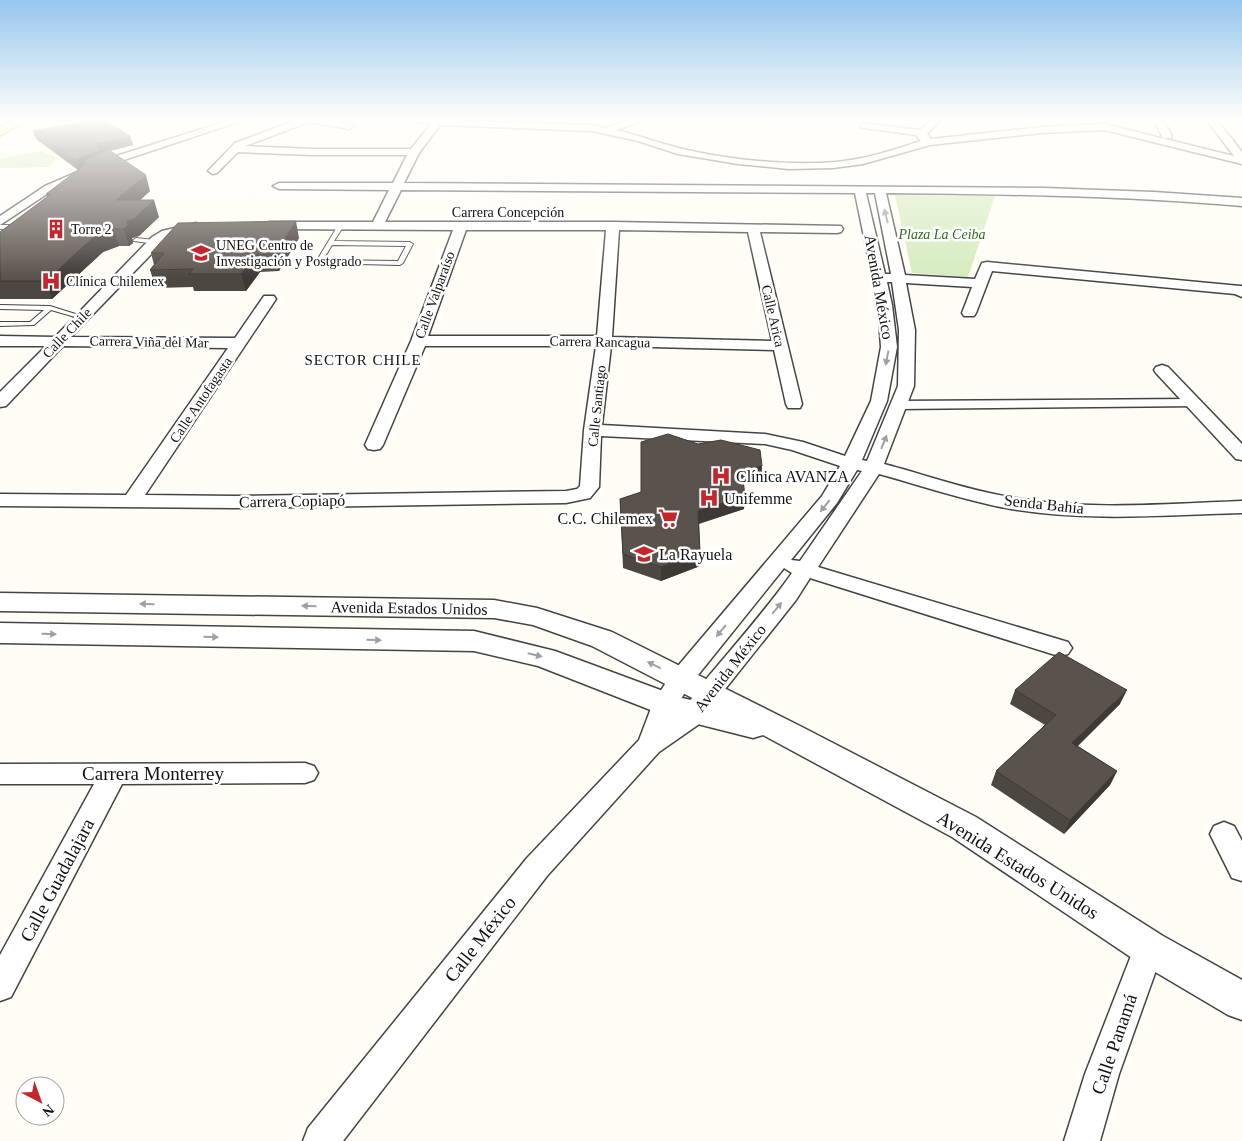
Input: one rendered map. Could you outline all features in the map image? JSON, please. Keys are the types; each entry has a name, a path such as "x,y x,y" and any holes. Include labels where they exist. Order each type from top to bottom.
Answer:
{"street":[{"path":"0,221 49,188 86,172"},
{"path":"377,227 405,172"},
{"path":"279,186 1073,192 1242,202"},
{"name":"Avenida México","path":"650,745 665,703 681,679 830,499 850,464 879,401 889,347 885,305 860,190"},
{"name":"Avenida México","path":"650,745 702,702 788,595 874,467 906,386 907,330 899,279 880,190"},
{"name":"Carrera Concepción","path":"252,226 460,228 613,226 837,229"},
{"name":"Calle Santiago","path":"583,494 589,487 593,430 604,341 613,226"},
{"name":"Calle Chile","path":"0,402 155,242 166,234 180,230 206,227"},
{"name":"Calle Valparaíso","path":"374,445 419,341 460,228"},
{"name":"Calle Arica","path":"753,228 794,404"},
{"path":"969,314 987,266 1240,290 1242,293"},
{"path":"880,278 981,283"},
{"name":"Calle Antofagasta","path":"132,501 268,299"},
{"name":"Carrera Viña del Mar","path":"0,341 239,343"},
{"name":"Carrera Rancagua","path":"419,341 604,341 780,346"},
{"path":"1162,370 1242,455"},
{"path":"898,405 1194,403"},
{"path":"593,430 766,439 797,446 850,464"},
{"name":"Senda Bahía","path":"850,464 874,467 1010,503 1067,509 1128,510 1242,507"},
{"name":"Carrera Copiapó","path":"0,500 273,501 566,496 583,494"},
{"path":"779,562 1060,648"},
{"name":"Avenida Estados Unidos","path":"0,602 494,609 537,617 602,639 681,679 702,702"},
{"name":"Avenida Estados Unidos","path":"0,633 474,641 545,658 665,703 702,702 791,735 964,828 1149,948 1242,1001"},
{"name":"Calle México","path":"321,1141 537,867 650,745"},
{"name":"Calle Guadalajara","path":"0,986 114,773"},
{"name":"Carrera Monterrey","path":"0,774 305,773"},
{"path":"1224,834 1242,869"},
{"name":"Calle Panamá","path":"1082,1141 1102,1074 1149,948"}],"lane":[{"path":"0,226 23,227 26,229 18,235"},
{"path":"331,244 410,244 400,263 319,262 340,227"},
{"path":"136,240 155,242"},
{"path":"0,307 50,308 82,317"},
{"path":"0,324 32,324 50,308"}],"green space":[{"name":"Plaza La Ceiba","path":"895,195 995,196 968,277 912,273"}],"building":[{"path":"75,172 142,172 146,175 116,200 154,200 134,219 127,221 128,225 124,229 113,229 97,234 46,281 0,281 0,232 51,194 46,194"},
{"path":"296,221 275,254 256,255 241,274 189,274 193,269 150,270 164,253 151,253 178,223"},
{"name":"C.C. Chilemex","path":"668,434 698,444 721,440 760,450 762,466 742,471 745,496 698,511 700,552 661,567 623,554 620,499 641,492 641,442"},
{"path":"1059,652 1127,690 1072,743 1117,771 1070,820 996,771 1056,715 1015,690"}],"place":[{"name":"Torre 2","path":"56,229"},
{"name":"UNEG Centro de Investigación y Postgrado","path":"201,253"},
{"name":"Clínica Chilemex","path":"51,281"},
{"name":"Clínica AVANZA","path":"721,476"},
{"name":"Unifemme","path":"709,498"},
{"name":"C.C. Chilemex","path":"668,518"},
{"name":"La Rayuela","path":"644,554"}],"district":[{"name":"SECTOR CHILE","path":"363,360"}]}
